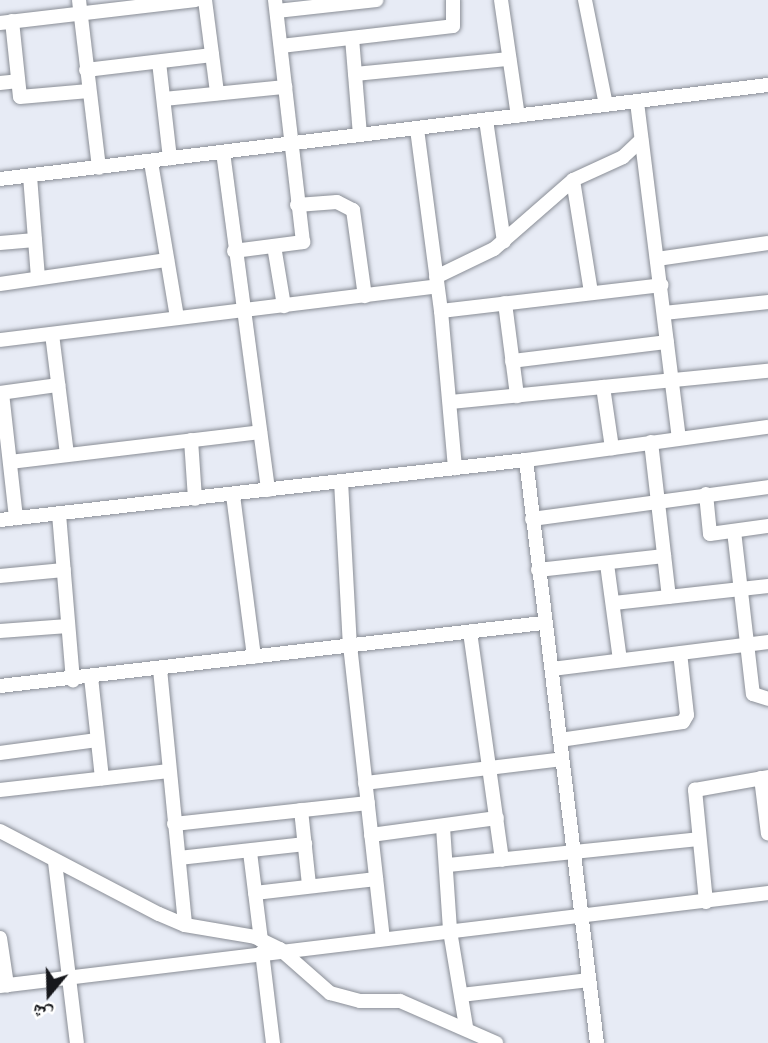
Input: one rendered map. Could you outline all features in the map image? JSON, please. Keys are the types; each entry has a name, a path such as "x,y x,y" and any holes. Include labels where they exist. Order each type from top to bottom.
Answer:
{"street":[{"path":"89,91 24,99 6,22 80,6 196,0"},
{"path":"205,0 217,93"},
{"path":"234,251 303,242 276,6 376,0"},
{"path":"281,46 454,26 453,0"},
{"path":"501,0 518,116"},
{"path":"585,0 606,105"},
{"path":"80,6 99,168"},
{"path":"352,38 360,135"},
{"path":"86,70 212,55"},
{"path":"355,74 509,59"},
{"path":"159,62 170,159"},
{"path":"0,83 18,81"},
{"path":"0,179 768,85"},
{"path":"163,99 285,87"},
{"path":"637,102 662,285 678,438"},
{"path":"486,120 504,242"},
{"path":"417,129 441,311 455,468"},
{"path":"0,340 365,296 437,282 504,242 573,180 623,157 641,140"},
{"path":"223,152 234,251 268,490"},
{"path":"151,162 177,317"},
{"path":"30,176 38,277"},
{"path":"573,180 591,293"},
{"path":"297,205 337,202 353,209 365,296"},
{"path":"0,243 34,240"},
{"path":"657,259 768,243"},
{"path":"274,246 284,306"},
{"path":"0,284 167,260"},
{"path":"441,311 662,285"},
{"path":"664,313 768,302"},
{"path":"505,303 517,396"},
{"path":"52,334 67,454"},
{"path":"512,361 667,342"},
{"path":"450,402 768,371"},
{"path":"16,519 1,393 58,385"},
{"path":"603,387 612,448"},
{"path":"0,520 526,460 768,427"},
{"path":"10,462 260,432"},
{"path":"191,440 195,499"},
{"path":"651,442 669,597"},
{"path":"526,460 543,623 552,669 597,1043"},
{"path":"341,481 350,645 383,938"},
{"path":"532,519 768,487"},
{"path":"706,494 708,532 768,526"},
{"path":"233,495 254,657"},
{"path":"60,514 73,680"},
{"path":"733,531 753,694 768,699"},
{"path":"538,570 664,556"},
{"path":"607,564 621,660"},
{"path":"0,576 64,570"},
{"path":"614,603 768,586"},
{"path":"0,686 73,680 543,623"},
{"path":"0,631 68,626"},
{"path":"470,632 502,860"},
{"path":"552,669 768,642"},
{"path":"560,740 683,722 687,715 680,653"},
{"path":"160,669 186,925"},
{"path":"90,677 102,779"},
{"path":"0,753 97,740"},
{"path":"366,783 562,759"},
{"path":"0,790 169,771"},
{"path":"706,902 695,790 765,778 768,834"},
{"path":"174,824 368,803"},
{"path":"301,810 309,885"},
{"path":"371,835 497,818"},
{"path":"443,827 450,931 466,1027"},
{"path":"0,831 55,862 186,925 280,949 582,919 768,893"},
{"path":"447,865 699,839"},
{"path":"179,858 305,844"},
{"path":"250,852 273,1043"},
{"path":"55,862 77,1043"},
{"path":"255,893 376,879"},
{"path":"0,938 3,986 69,978 262,946"},
{"path":"280,949 330,993 360,1001 400,1001 466,1027 496,1043"},
{"path":"461,995 589,980"}]}
